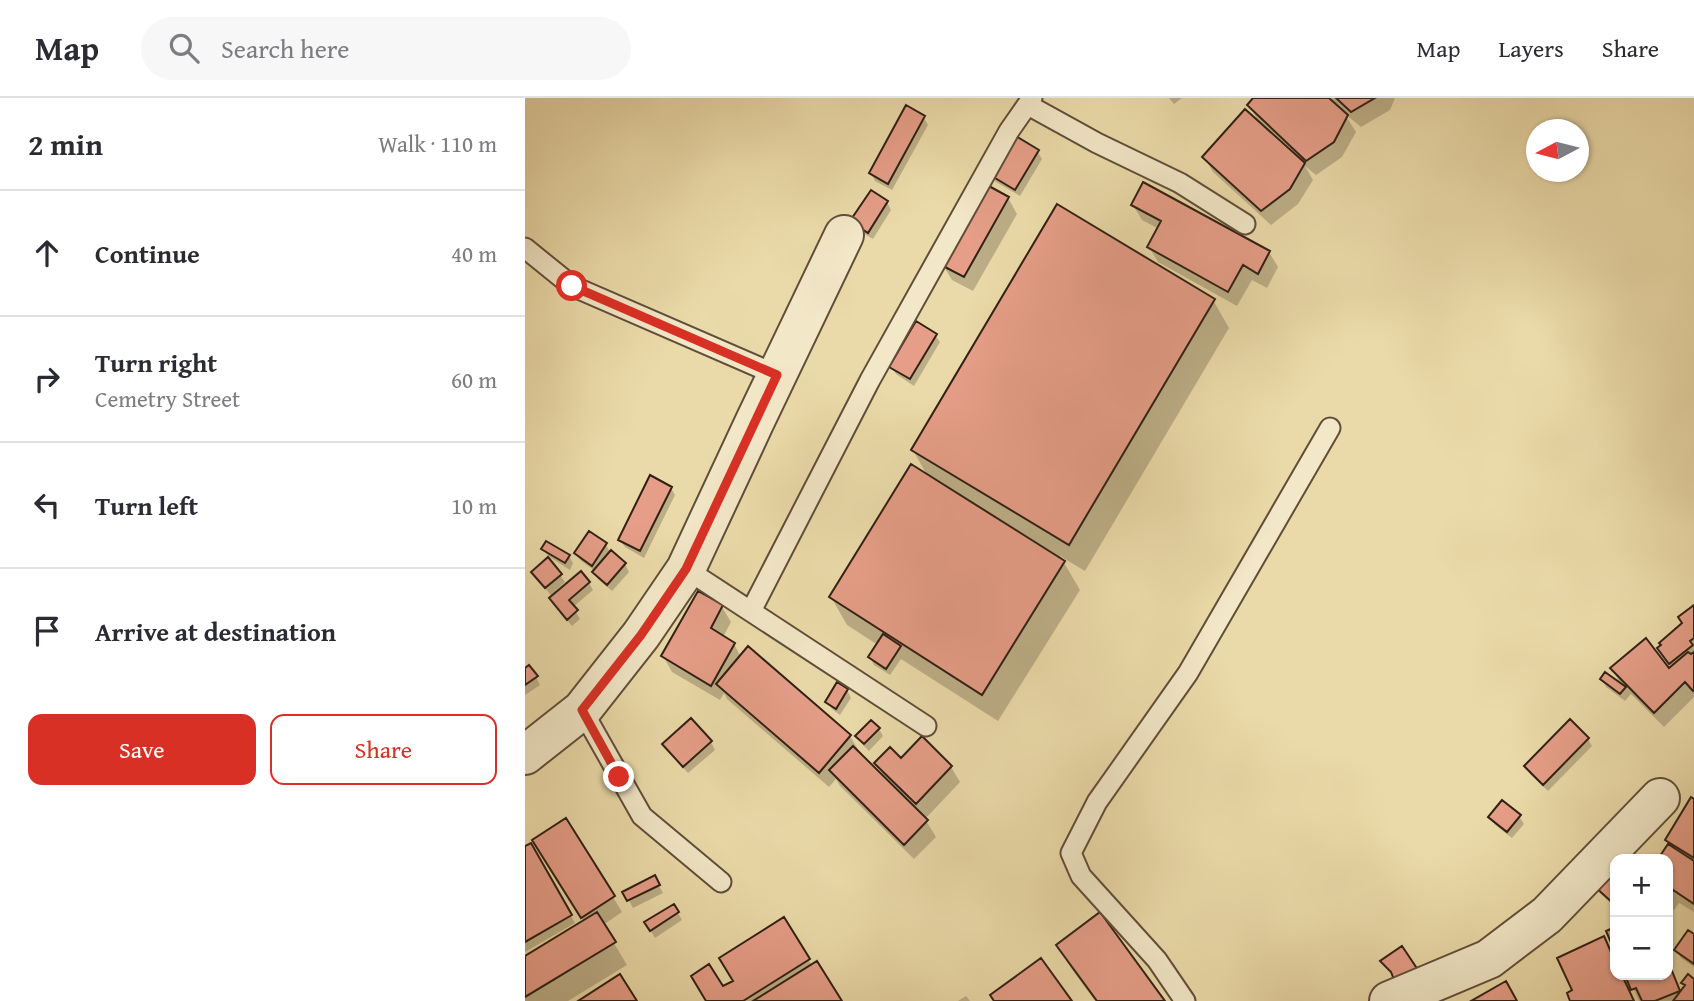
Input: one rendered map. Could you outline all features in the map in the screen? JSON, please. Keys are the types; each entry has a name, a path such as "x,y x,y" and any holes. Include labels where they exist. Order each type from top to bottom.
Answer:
{"street":[{"path":"525,755 582,710 641,635 686,569 844,235"},
{"path":"1389,1001 1489,959 1547,915 1660,798"}],"lane":[{"path":"751,611 870,380 1009,131 1030,102 1097,143 1180,183 1245,223"},
{"path":"525,248 572,286 777,375"},
{"path":"1185,1001 1157,960 1081,876 1071,853 1097,802 1188,673 1330,428"},
{"path":"686,569 926,726"},
{"path":"582,710 642,816 721,882"}],"building":[{"path":"1253,98 1329,98 1348,115 1334,142 1306,161 1247,105"},
{"path":"1336,98 1375,98 1351,112"},
{"path":"906,105 925,116 888,184 869,173"},
{"path":"1245,109 1305,163 1290,189 1261,211 1202,157"},
{"path":"1014,135 1039,150 1015,190 990,175"},
{"path":"1143,182 1270,251 1258,274 1243,265 1228,292 1147,247 1161,221 1131,205"},
{"path":"987,185 1009,197 964,277 941,265"},
{"path":"871,190 888,201 868,233 850,221"},
{"path":"1057,204 1215,299 1069,545 911,450"},
{"path":"916,321 937,334 910,379 889,367"},
{"path":"911,464 1065,561 982,695 829,597"},
{"path":"650,475 672,487 640,551 618,540"},
{"path":"589,531 607,543 592,566 574,553"},
{"path":"546,541 570,555 565,563 541,549"},
{"path":"611,550 626,563 607,585 592,572"},
{"path":"548,557 562,574 545,588 531,572"},
{"path":"581,571 590,582 569,600 578,610 567,620 549,598"},
{"path":"698,591 723,605 711,628 735,643 711,686 661,656"},
{"path":"1694,605 1694,638 1690,641 1693,645 1669,664 1657,648 1661,645 1659,643 1682,623 1678,617"},
{"path":"883,634 901,646 886,669 868,657"},
{"path":"1646,638 1669,668 1688,652 1694,652 1694,690 1685,682 1654,713 1610,668"},
{"path":"748,646 851,735 819,773 716,684"},
{"path":"529,665 538,676 525,685 525,668"},
{"path":"1605,672 1626,687 1620,694 1600,679"},
{"path":"837,682 848,689 836,709 825,702"},
{"path":"691,718 712,741 683,767 662,744"},
{"path":"1570,719 1589,738 1543,785 1524,766"},
{"path":"871,720 880,728 864,744 855,736"},
{"path":"922,736 952,766 916,804 874,763 890,747 901,758"},
{"path":"853,746 928,820 904,845 829,770"},
{"path":"1691,797 1694,799 1694,858 1665,840"},
{"path":"1502,800 1521,815 1507,832 1488,817"},
{"path":"566,818 615,896 581,918 532,840"},
{"path":"531,843 572,915 525,942 525,846"},
{"path":"1668,844 1694,861 1694,904 1673,890 1673,854 1661,854"},
{"path":"1610,868 1610,900 1594,886"},
{"path":"655,875 660,885 627,901 622,892"},
{"path":"674,904 679,912 650,931 644,922"},
{"path":"597,912 616,942 525,997 525,956"},
{"path":"1100,912 1165,1001 1097,1001 1056,945"},
{"path":"784,917 810,959 743,1001 706,1001 691,976 709,964 723,986 733,981 719,958"},
{"path":"1688,930 1694,934 1694,964 1674,950"},
{"path":"1604,936 1610,950 1610,980 1624,980 1634,1001 1570,1001 1567,993 1572,990 1557,958"},
{"path":"1402,946 1420,973 1397,987 1391,972 1380,961"},
{"path":"1041,958 1072,1001 994,1001 990,995"},
{"path":"817,961 842,1001 753,1001"},
{"path":"620,974 637,1001 578,1001"},
{"path":"1673,974 1680,991 1655,1001 1642,1001 1636,988 1631,990 1627,980 1673,980"},
{"path":"1688,974 1694,979 1694,1001 1673,1001 1685,985 1681,983"},
{"path":"1506,981 1517,1001 1471,1001"}],"route":[{"path":"572,286 777,375 686,569 641,635 582,710 619,777"}]}
